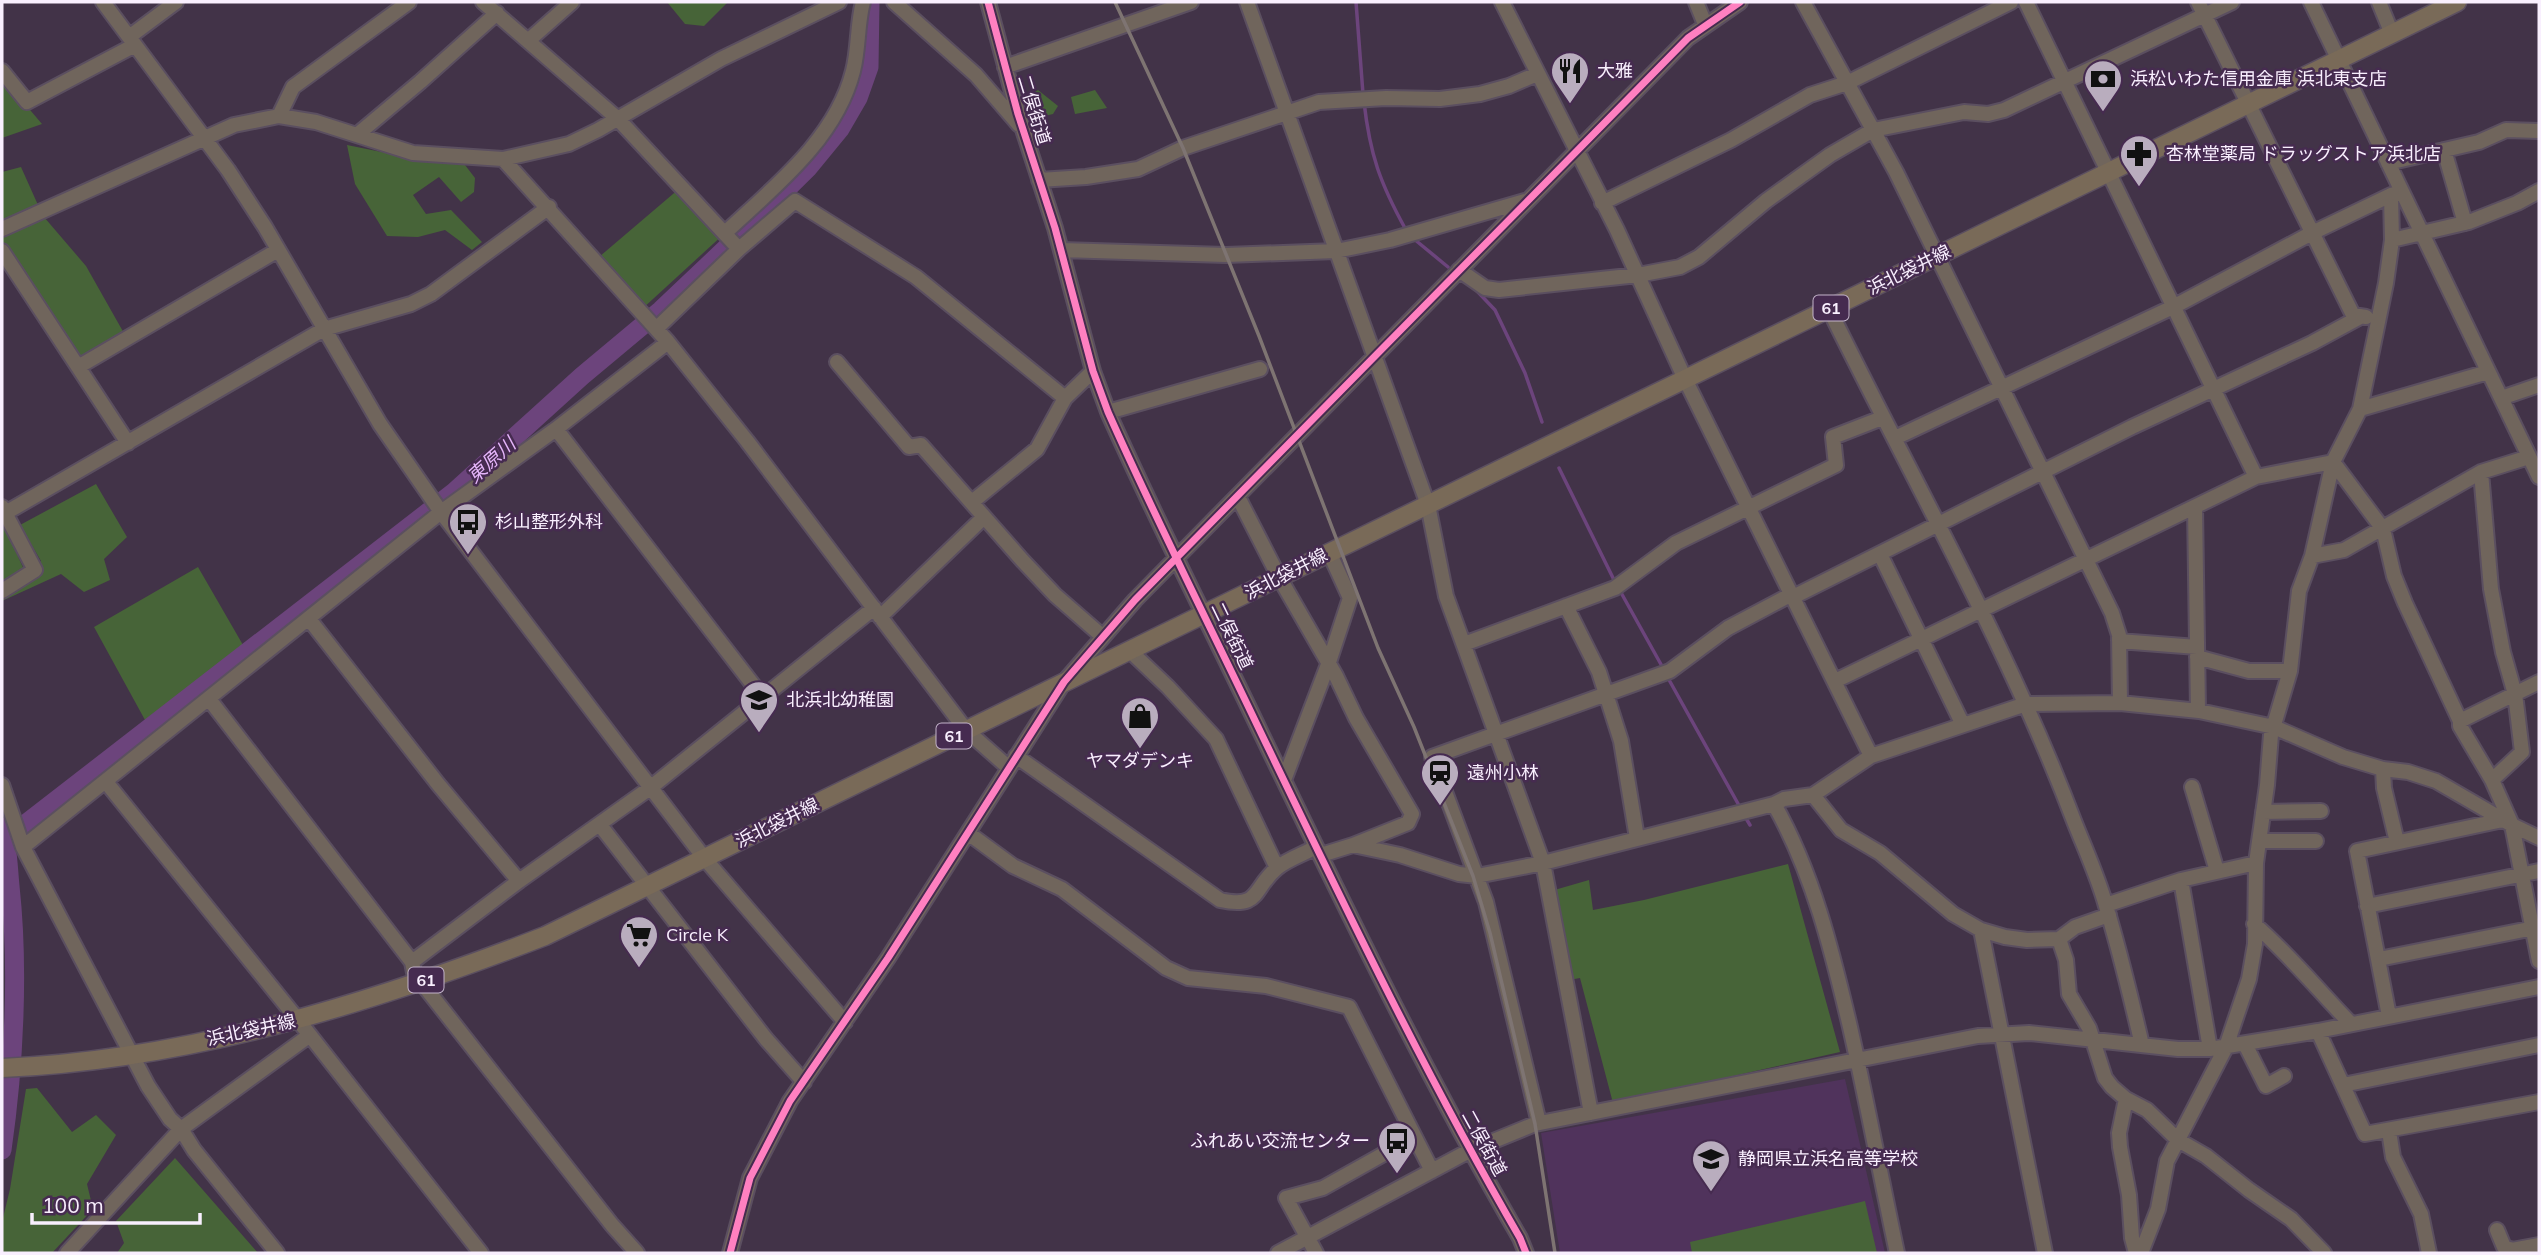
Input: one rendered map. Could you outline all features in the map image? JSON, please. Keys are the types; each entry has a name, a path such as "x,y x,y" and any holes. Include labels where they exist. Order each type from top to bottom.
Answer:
{"main road":[{"name":"浜北袋井線","path":"9,1068 52,1066 132,1055 298,1020 418,982 545,936 2457,2"}],"street":[{"path":"103,2 228,170 380,424 441,512 705,859 845,1022"},
{"path":"2,71 26,102 132,41 176,2"},
{"path":"279,116 293,87 409,2"},
{"path":"483,2 618,119 739,249"},
{"path":"529,40 572,2"},
{"path":"2,229 234,125 279,116 316,122 413,153 503,159 569,144 721,59 839,2"},
{"path":"724,233 815,146 838,107 853,73 863,2"},
{"path":"894,2 976,75 1023,128"},
{"name":"二俣街道","path":"988,2 1061,250 1093,371 1108,412 1318,851 1469,1150 1520,1238 1525,1253"},
{"path":"1005,67 1191,2"},
{"path":"1247,2 1428,505 1446,596 1543,863 1591,1113"},
{"path":"1502,2 1577,150 1685,379 1871,756"},
{"path":"1696,2 1705,24"},
{"path":"730,1253 750,1178 790,1101 845,1022 1064,682 1102,636 1177,558 1688,38 1740,2"},
{"path":"1803,2 1873,130 1937,256 2117,625 2120,703"},
{"path":"1601,203 1731,140 1810,95 1847,83 2011,2"},
{"path":"2026,2 2256,477"},
{"path":"1458,270 1485,288 1499,290 1638,275 1680,267 1699,257 1766,201 1830,155 1873,130 1964,112 1988,114 2004,110 2066,82 2201,8 2232,2"},
{"path":"2139,1253 2158,1209 2167,1161 2226,1048 2249,979 2255,944 2256,863 2267,785 2268,756 2290,671 2299,591 2312,556 2333,462 2360,409 2392,240 2396,193 2388,163 2311,2"},
{"path":"2379,2 2392,34"},
{"path":"2201,8 2353,315 2378,318"},
{"path":"358,134 497,13"},
{"path":"1040,180 1086,177 1138,169 1183,148 1319,102 1440,99 1480,94 1537,74"},
{"path":"2388,163 2479,142 2506,130 2539,131"},
{"path":"2444,150 2465,223"},
{"path":"503,159 657,328 966,730 1220,900 1237,904 1245,903 1253,897 1277,868 1318,851 1353,845 1408,823 1412,814 1356,719 1329,662 1279,577 1238,497"},
{"path":"2392,240 2465,223 2517,203 2539,191"},
{"path":"1895,438 2173,307 2312,233 2396,193"},
{"path":"2396,193 2426,231 2488,372 2538,473"},
{"path":"657,328 739,249 795,201 916,277 1065,398"},
{"path":"1061,250 1226,255 1336,251 1390,240 1527,201"},
{"path":"2,591 35,570 3,512 324,329 411,304 431,294 549,207"},
{"path":"78,367 278,250"},
{"path":"2,251 128,443"},
{"path":"1829,309 1882,418 1939,525 2026,704 2054,769 2107,910 2127,977 2142,1045"},
{"path":"1539,1123 1511,1000 1477,876 1432,757 1666,673 1728,628 1792,595 2312,343 2360,317"},
{"path":"23,847 441,512 556,429 668,342"},
{"path":"837,362 909,447 921,445 1055,594 1102,636"},
{"path":"1108,412 1260,369"},
{"path":"972,502 1037,449 1065,398 1093,371"},
{"path":"2360,409 2488,372"},
{"path":"2501,398 2539,386"},
{"path":"1464,643 1618,586 1676,543 1836,465 1833,437 1882,418"},
{"path":"556,429 764,699"},
{"path":"2312,556 2344,550 2481,472 2529,457"},
{"path":"1835,681 2256,477 2333,462"},
{"path":"2333,462 2384,529 2394,576 2405,603 2460,726 2492,780 2508,822 2536,928 2539,961"},
{"path":"2481,472 2491,589 2503,652 2515,694 2522,752 2492,780"},
{"path":"2195,507 2198,711"},
{"path":"412,962 519,881 650,788 877,612 984,517"},
{"path":"1284,780 1350,598 1329,552"},
{"path":"1880,554 1963,724"},
{"path":"1566,606 1599,672 1621,741 1637,838"},
{"path":"309,619 438,784 519,881"},
{"path":"2119,641 2197,652 2249,671 2290,671"},
{"path":"1129,650 1216,739 1277,868"},
{"path":"2460,721 2539,682"},
{"path":"209,699 412,962 418,982 612,1225 638,1253"},
{"path":"1353,845 1400,855 1459,874 1477,876 1543,863 1774,804 1784,799 1812,795 1871,756 2026,704 2120,703 2198,711 2274,727 2343,757 2437,781 2539,838"},
{"path":"2383,769 2384,788 2397,842"},
{"path":"106,782 481,1253"},
{"path":"2,785 5,815 132,1055 170,1119 181,1129 194,1150 277,1253"},
{"path":"2192,787 2217,871"},
{"path":"1812,795 1841,830 1880,853 1953,914 1981,930 2006,937 2027,940 2059,939 2107,910 2181,880 2256,863"},
{"path":"1774,804 1798,854 1818,906 1836,968 1897,1253"},
{"path":"2263,812 2321,811"},
{"path":"2389,1016 2357,851 2508,822"},
{"path":"600,825 766,1039 804,1082"},
{"path":"968,833 1013,866 1062,889 1166,968 1188,978 1266,986 1349,1007 1432,1171"},
{"path":"2259,841 2316,841"},
{"path":"2367,906 2539,871"},
{"path":"2181,880 2210,1049"},
{"path":"2254,924 2276,942 2300,972 2351,1024"},
{"path":"2378,959 2536,928"},
{"path":"1981,930 2045,1253"},
{"path":"2059,939 2066,960 2069,994 2089,1028 2105,1078 2112,1087 2126,1099 2147,1110 2178,1140 2206,1156 2291,1219 2324,1253"},
{"path":"1278,1253 1469,1150 1539,1123 1944,1041 2029,1033 2178,1049 2226,1048 2539,987"},
{"path":"2319,1031 2365,1134 2539,1102"},
{"path":"67,1253 181,1129 310,1035"},
{"path":"2245,1044 2266,1086 2284,1076"},
{"path":"2343,1085 2539,1045"},
{"path":"2126,1099 2119,1133 2120,1147 2129,1195 2132,1238 2139,1253"},
{"path":"2389,1131 2393,1157 2421,1214 2429,1253"},
{"path":"1316,1253 1286,1198 1323,1188 1414,1137"},
{"path":"2497,1230 2504,1247 2512,1250 2539,1245"}],"shaded area":[{"name":"静岡県立浜名高等学校","path":"1845,1079 1885,1253 1560,1253 1541,1133"}],"green space":[{"path":"667,2 728,2 704,26 685,24"},
{"path":"2,77 42,124 2,138"},
{"path":"1038,90 1058,106 1053,114 1036,118 1029,116 1025,98"},
{"path":"1095,90 1107,108 1075,114 1071,97"},
{"path":"347,145 426,161 465,165 475,178 474,192 461,202 439,177 413,195 426,214 451,210 482,242 472,250 445,230 418,237 387,236 355,184"},
{"path":"21,167 38,205 2,222 2,172"},
{"path":"680,188 725,233 641,310 599,257"},
{"path":"44,217 86,266 125,335 78,358 2,243 2,237"},
{"path":"96,484 127,537 104,559 110,580 84,592 61,574 2,601 2,528 4,526 26,574 41,561 20,525"},
{"path":"198,567 243,645 145,720 94,627"},
{"path":"1788,864 1840,1052 1613,1103 1580,978 1569,980 1551,891 1589,880 1593,910"},
{"path":"37,1088 72,1132 96,1115 116,1135 87,1184 93,1209 52,1253 2,1253 2,1222 26,1089"},
{"path":"175,1158 258,1253 117,1253 124,1243 116,1221"},
{"path":"1865,1201 1877,1253 1692,1253 1690,1242"}],"waterway":[{"name":"東原川","path":"6,839 454,492 582,376 661,310 740,235 808,168 840,129 858,98 869,67 870,2"},
{"path":"1356,2 1363,94"},
{"path":"1364,102 1369,138 1378,168 1389,198 1406,230"},
{"path":"1414,239 1448,267"},
{"path":"1476,290 1495,310 1525,373 1542,422"},
{"path":"1559,468 1615,582"},
{"path":"1619,589 1663,668"},
{"path":"1668,678 1741,809"},
{"path":"1744,815 1750,825"},
{"path":"2,827 7,849 13,918 15,984 10,1085 2,1150"},
{"name":"東原川","path":"2,840 6,839"}],"railway":[{"path":"1115,2 1183,148 1259,336 1378,648 1414,727 1473,876 1490,933 1535,1124 1555,1253"}],"cycle path":[{"path":"988,2 1018,114 1055,228 1093,371 1108,412 1354,924 1418,1051 1526,1253"},
{"path":"730,1253 750,1178 790,1101 888,958 1064,682 1135,600 1688,38 1740,2"}],"place":[{"name":"大雅","path":"1570,105"},
{"name":"浜松いわた信用金庫 浜北東支店","path":"2103,113"},
{"name":"杏林堂薬局 ドラッグストア浜北店","path":"2139,188"},
{"name":"杉山整形外科","path":"468,556"},
{"name":"北浜北幼稚園","path":"759,734"},
{"name":"ヤマダデンキ","path":"1140,750"},
{"name":"遠州小林","path":"1440,807"},
{"name":"Circle K","path":"639,969"},
{"name":"ふれあい交流センター","path":"1397,1175"},
{"name":"静岡県立浜名高等学校","path":"1711,1193"}]}
